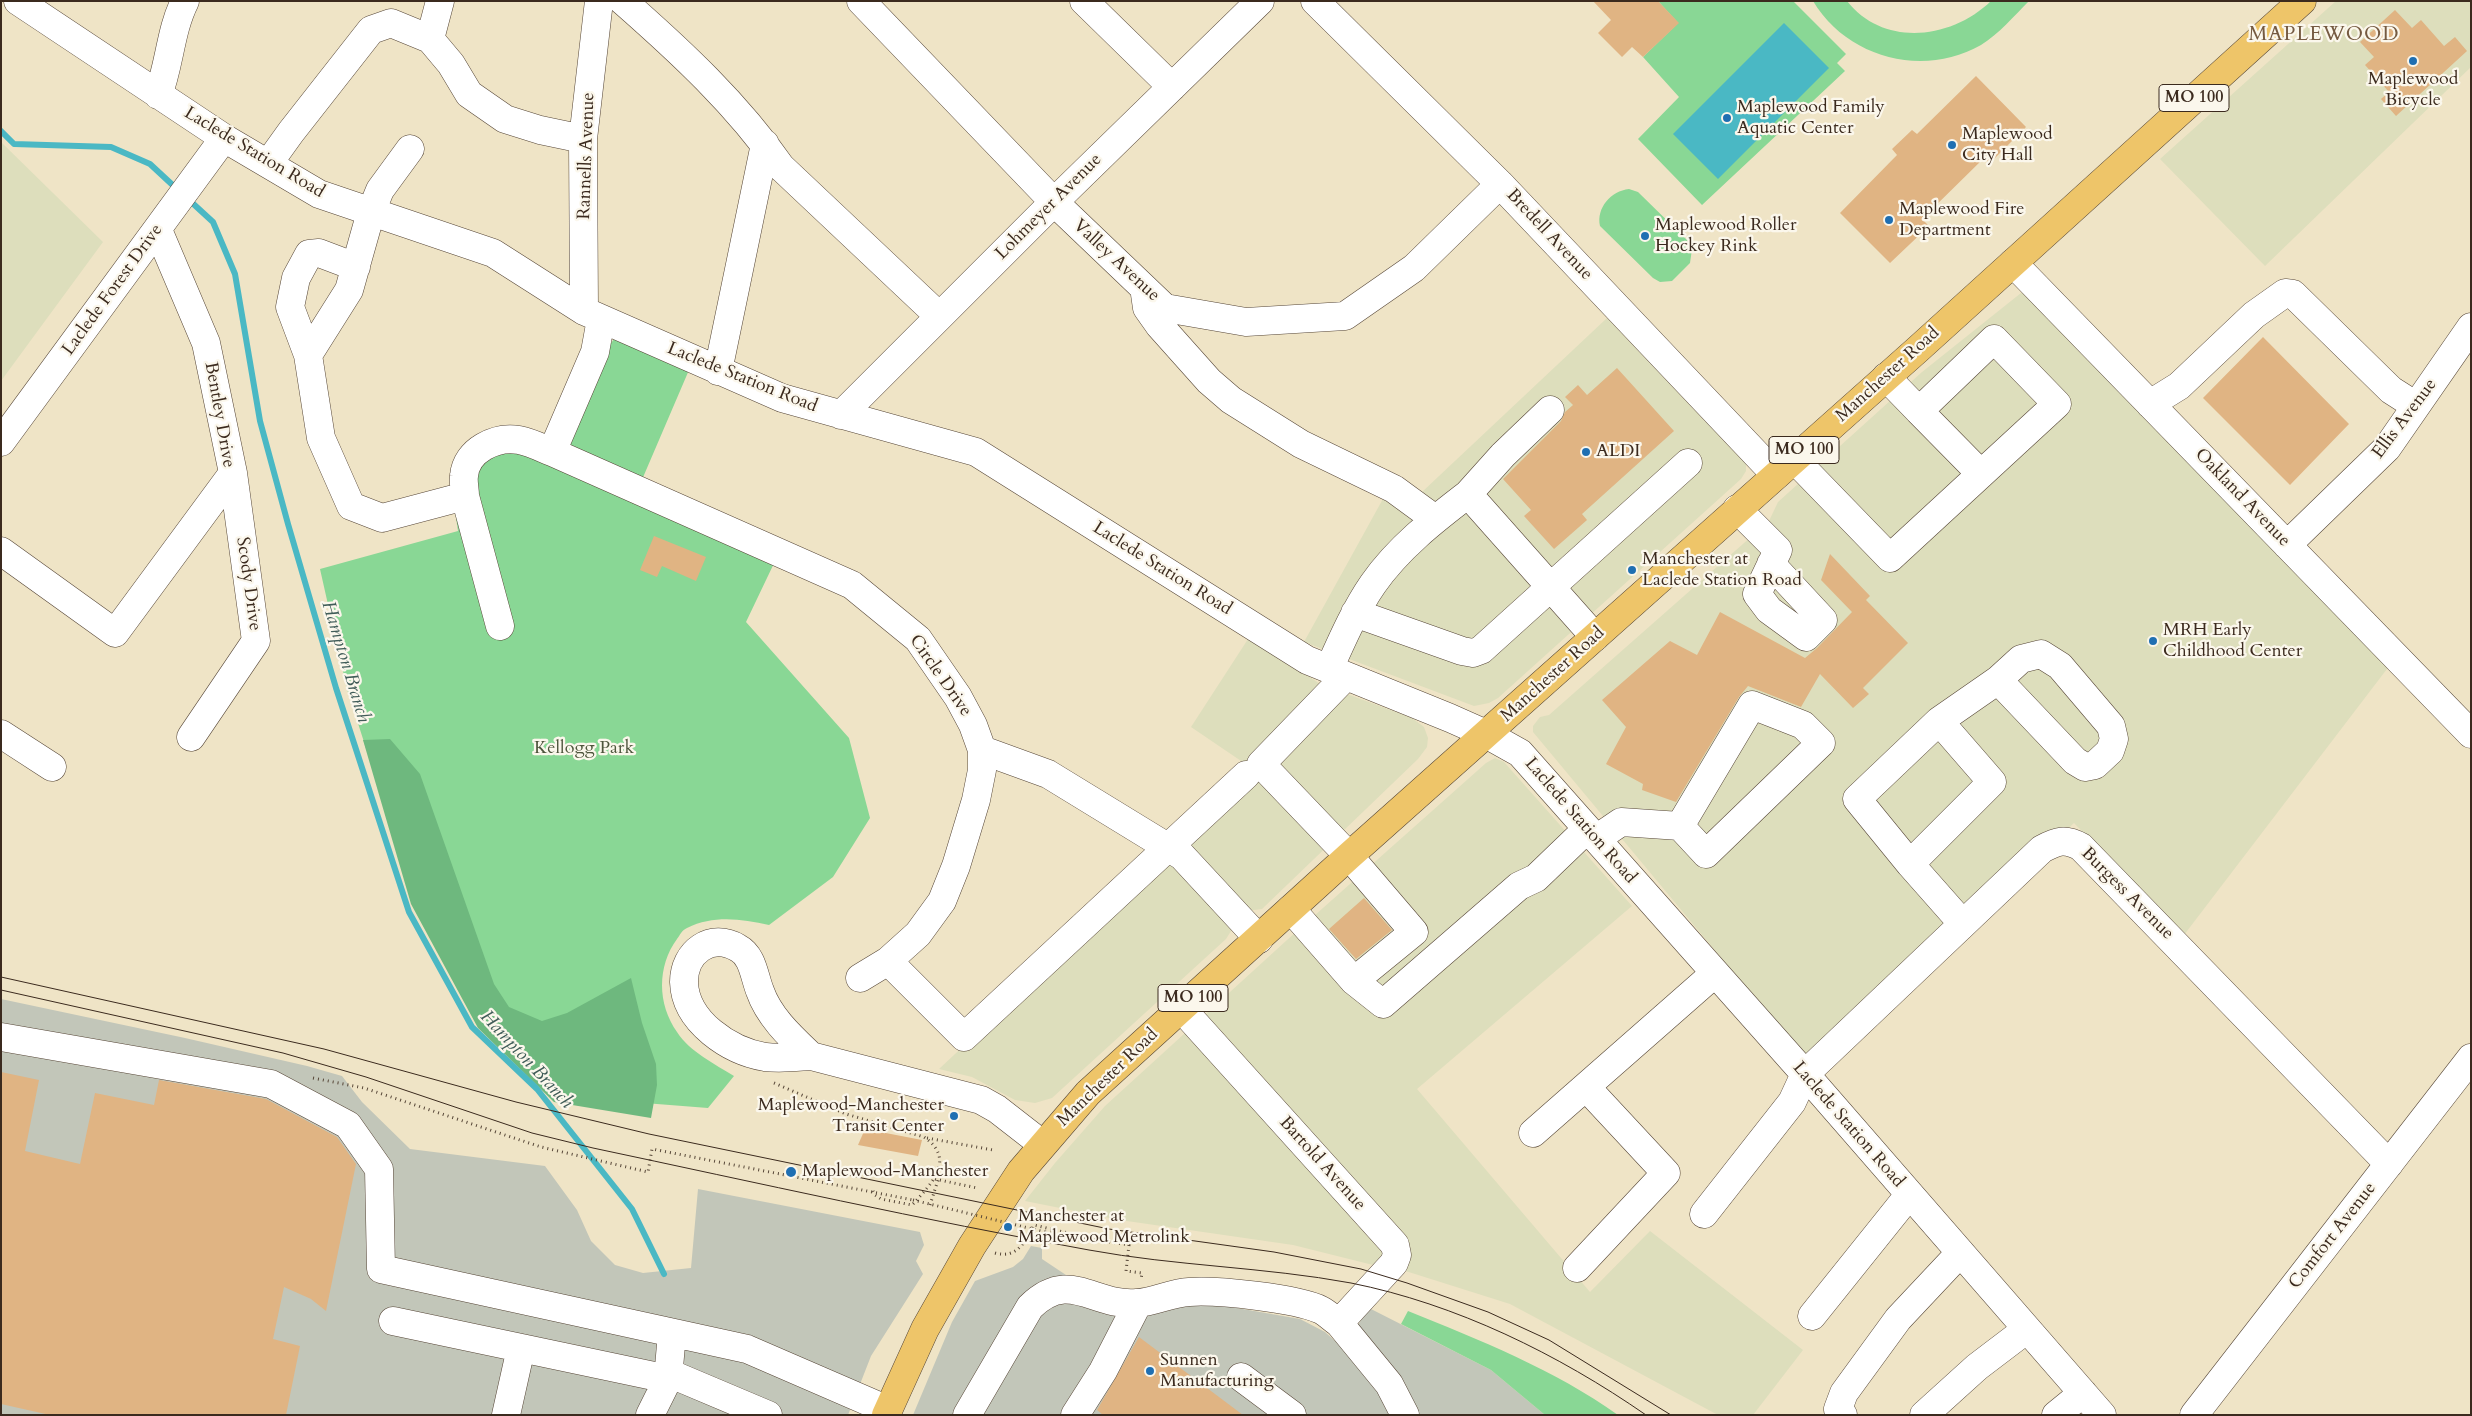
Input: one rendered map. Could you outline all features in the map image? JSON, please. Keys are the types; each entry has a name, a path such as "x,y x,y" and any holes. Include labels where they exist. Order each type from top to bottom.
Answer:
{"main road":[{"name":"Manchester Road","path":"887,1412 925,1329 1001,1199 1042,1144 1088,1093 1349,856 1886,377 2302,1"}],"street":[{"name":"Laclede Station Road","path":"18,1 224,138 319,194 492,253 592,315 782,398 976,452 1306,660 1486,734 1520,753 1714,974 1805,1074 2102,1415"},
{"path":"158,95 166,72 176,20 186,1"},
{"path":"430,39 440,1"},
{"name":"Rannells Avenue","path":"552,452 595,352 584,139 599,1"},
{"path":"623,1 718,89 765,144 781,167 939,316"},
{"name":"Valley Avenue","path":"861,1 1054,202 1165,308 1246,322 1345,316 1414,268 1500,184"},
{"path":"1084,1 1172,87"},
{"name":"Lohmeyer Avenue","path":"841,415 1054,202 1260,1"},
{"name":"Bredell Avenue","path":"1315,1 1785,467 1890,558 1981,474"},
{"path":"268,164 290,132 371,30 391,24 430,39 451,64 469,94 505,119 540,130 584,139"},
{"name":"Laclede Forest Drive","path":"1,442 224,138"},
{"path":"718,371 765,144"},
{"path":"308,355 349,290 371,212 380,190 410,149"},
{"name":"Bentley Drive","path":"1,551 115,633 233,473 206,343 158,230"},
{"path":"356,267 319,252 309,254 296,278 290,307 308,355 321,438 351,506 382,518 465,496"},
{"name":"Oakland Avenue","path":"2013,263 2471,734"},
{"path":"1146,289 1147,308 1159,325 1209,381 1231,400 1301,444 1394,489 1435,519"},
{"path":"2150,404 2179,386 2254,315 2285,293 2293,294 2391,390 2416,406"},
{"name":"Ellis Avenue","path":"2287,545 2387,448 2471,327"},
{"path":"1886,377 1919,411 1981,474 2057,404 1994,339 1919,411"},
{"path":"1354,981 1414,932 1349,856 1261,764 1338,672 1356,613 1374,583 1411,541 1435,519 1468,494 1503,455 1550,410"},
{"name":"Circle Drive","path":"500,626 465,496 464,476 468,462 477,450 491,442 506,438 521,440 552,452 852,585 918,639 958,697 973,725 982,750"},
{"path":"1356,613 1462,651 1473,653 1482,650 1688,463"},
{"name":"Scody Drive","path":"191,737 256,641 233,473"},
{"path":"1468,494 1595,636"},
{"path":"1737,509 1778,550 1771,564"},
{"path":"1963,924 1910,864 1857,799 1940,721 1998,680"},
{"path":"1291,909 1354,981 1384,1004 1519,886 1536,878 1592,834 1621,822 1680,826 1706,854 1821,743 1803,725 1752,705 1680,826"},
{"path":"1910,864 1992,782 1940,721"},
{"path":"5,744 52,767"},
{"path":"860,978 888,961 918,934 942,901 956,866 976,800 982,770 982,750 1048,774 1182,856 1258,939"},
{"path":"888,961 964,1037 1246,775"},
{"name":"Burgess Avenue","path":"1805,1074 2042,849 2054,842 2068,840 2081,846 2389,1164"},
{"path":"811,1056 779,1023 767,1007 749,957 744,952 724,942 710,942 696,952 686,965 684,983 689,1001 699,1020 725,1042 765,1057 811,1056 981,1100 998,1109 1042,1144"},
{"path":"1534,1133 1714,974"},
{"name":"Bartold Avenue","path":"1181,1008 1396,1245 1397,1255 1394,1263 1339,1324"},
{"path":"1,1037 271,1084 348,1125 378,1169 381,1269 747,1349 887,1412"},
{"name":"Comfort Avenue","path":"2194,1415 2471,1058"},
{"path":"1704,1214 1792,1102 1805,1074"},
{"path":"1577,1268 1666,1173 1586,1087"},
{"path":"1812,1316 1909,1195"},
{"path":"1843,1415 1838,1409 1844,1393 1893,1326 1960,1253"},
{"path":"967,1415 1030,1307 1043,1295 1064,1288 1084,1292 1113,1303 1139,1292 1189,1292 1250,1296 1307,1305 1321,1310 1339,1324 1389,1384 1405,1415"},
{"path":"1075,1415 1103,1371 1139,1292"},
{"path":"393,1321 668,1379 678,1377 768,1415"},
{"path":"1924,1415 1977,1367 2027,1329"},
{"path":"650,1415 668,1379 672,1333"},
{"path":"506,1415 521,1348"},
{"path":"1241,1377 1292,1415"},
{"path":"2056,1415 2083,1393"}],"path":[{"path":"768,1080 846,1114 924,1137 993,1150"},
{"path":"330,1082 364,1088 532,1144 648,1172 652,1149 873,1191 1045,1232 1077,1239 1090,1239"},
{"path":"924,1137 936,1149 940,1165 930,1204"},
{"path":"936,1180 977,1188"},
{"path":"873,1191 877,1197 912,1205 936,1180"},
{"path":"994,1253 1007,1255 1018,1250 1034,1225 1090,1239 1130,1245 1126,1271 1142,1273 1139,1292"}],"shaded area":[{"path":"2336,1 2471,1 2471,67 2265,266 2160,159"},
{"path":"1,142 103,242 1,381"},
{"path":"2021,293 2026,294 2390,665 2184,935 2074,823 1816,1060 1802,1055 1533,732 1533,726 1540,717 1549,715 1769,521 1778,502 1922,372"},
{"path":"1607,318 1746,464 1746,471 1741,479 1498,698 1489,703 1474,706 1304,642 1395,477 1422,492"},
{"path":"1250,636 1320,684 1412,718 1424,727 1428,738 1427,747 1418,759 1262,909 1246,911 1172,836 1247,765 1191,727"},
{"path":"1495,758 1504,762 1632,906 1417,1089 1590,1292 1650,1231 1803,1350 1753,1415 1718,1415 1510,1304 1396,1268 1373,1265 1293,1245 1120,1220 1025,1201 1055,1163 1105,1106 1287,940 1486,763"},
{"path":"1166,856 1231,923 1231,931 1226,939 1052,1098 1035,1103 1015,1100 972,1077 939,1069"},
{"path":"1,999 185,1038 342,1076 362,1102 410,1149 545,1166 577,1210 591,1241 615,1265 643,1273 691,1268 698,1189 920,1232 924,1245 916,1261 923,1274 871,1356 848,1415 1,1415"},
{"path":"1031,1246 1042,1248 1042,1259 1072,1279 1182,1305 1220,1305 1300,1319 1325,1332 1343,1348 1369,1308 1491,1370 1545,1415 913,1415 952,1322 975,1281 1013,1267 1023,1259"}],"green space":[{"name":"Maplewood Family Aquatic Center","path":"1658,1 1793,1 1846,54 1837,63 1845,71 1702,205 1638,139 1679,97 1643,57 1678,23"},
{"path":"1813,1 1847,1 1862,16 1880,26 1899,32 1918,33 1938,30 1957,24 1975,14 1991,1 2029,1 1988,41 1981,45 1959,55 1935,60 1911,61 1888,57 1866,49 1845,37 1828,21"},
{"name":"Maplewood Roller Hockey Rink","path":"1629,189 1638,192 1687,240 1692,249 1690,263 1672,281 1660,282 1653,278 1600,226 1600,213 1606,202 1616,193"},
{"name":"Kellogg Park","path":"614,339 689,370 635,496 777,557 746,622 849,738 870,818 833,877 769,925 728,919 707,921 684,930 670,950 663,973 662,985 663,997 670,1021 689,1046 734,1076 708,1108 555,1096 414,898 347,689 320,569 458,531 454,504 454,463 547,432"},
{"path":"390,739 420,774 494,984 509,1007 542,1021 567,1013 631,978 642,1023 656,1064 657,1085 651,1118 554,1102 478,1028 411,904 363,740"},
{"path":"1408,1311 1543,1370 1618,1415 1545,1415 1491,1370 1401,1324"}],"water":[{"path":"1784,23 1829,68 1718,179 1673,134"}],"building":[{"path":"1593,1 1658,1 1679,23 1643,57 1632,47 1622,57 1598,33 1611,20"},
{"name":"Maplewood Bicycle","path":"2395,10 2412,28 2421,20 2444,46 2455,37 2467,51 2396,116 2381,99 2389,92 2365,65 2374,57 2360,42"},
{"name":"Maplewood City Hall","path":"1976,76 2026,127 1990,163 1984,158 1922,219 1929,226 1890,263 1840,213 1897,155 1892,149 1912,130 1917,134"},
{"path":"2263,337 2349,424 2290,485 2203,398"},
{"name":"ALDI","path":"1617,368 1674,431 1582,514 1587,520 1554,549 1524,516 1531,510 1503,479 1561,421 1565,412 1573,405 1565,397 1578,385 1587,395"},
{"path":"654,536 706,557 696,581 662,566 657,577 640,570"},
{"path":"1830,554 1870,596 1866,600 1908,643 1863,688 1869,694 1853,708 1820,674 1801,707 1748,686 1739,697 1676,802 1642,790 1643,784 1606,764 1626,727 1602,700 1670,641 1697,655 1720,612 1805,658 1817,648 1852,612 1821,580"},
{"path":"1364,898 1392,930 1356,959 1329,929"},
{"path":"1,1072 39,1080 25,1151 80,1164 95,1093 154,1105 159,1080 266,1099 337,1137 356,1164 326,1311 311,1299 284,1287 273,1339 300,1346 286,1415 50,1415 1,1404"},
{"path":"865,1129 922,1140 918,1156 858,1145"},
{"name":"Sunnen Manufacturing","path":"1139,1337 1243,1415 1103,1415 1097,1410"}],"waterway":[{"name":"Hampton Branch","path":"1,131 14,144 111,147 150,164 178,190"},
{"name":"Hampton Branch","path":"188,199 213,222 235,274 260,421 288,524 336,688 409,912 472,1027 537,1089 632,1209 664,1274"}],"tram line":[{"path":"1,977 324,1049 516,1102 649,1134 1109,1229 1274,1252 1361,1269 1488,1312 1549,1340 1671,1415"},
{"path":"1,990 283,1053 366,1077 532,1133 593,1148 903,1214 1089,1250 1154,1260 1319,1278 1390,1292 1429,1304 1505,1334 1578,1372 1646,1415"}],"place":[{"name":"Maplewood Bicycle","path":"2413,61"},
{"name":"Maplewood Family Aquatic Center","path":"1727,118"},
{"name":"Maplewood City Hall","path":"1952,145"},
{"name":"Maplewood Fire Department","path":"1889,220"},
{"name":"Maplewood Roller Hockey Rink","path":"1645,236"},
{"name":"ALDI","path":"1586,452"},
{"name":"Manchester at Laclede Station Road","path":"1632,570"},
{"name":"MRH Early Childhood Center","path":"2153,641"},
{"name":"Maplewood-Manchester Transit Center","path":"954,1116"},
{"name":"Maplewood-Manchester","path":"791,1172"},
{"name":"Manchester at Maplewood Metrolink","path":"1008,1227"},
{"name":"Sunnen Manufacturing","path":"1150,1371"}],"district":[{"name":"MAPLEWOOD","path":"2324,35"}]}
